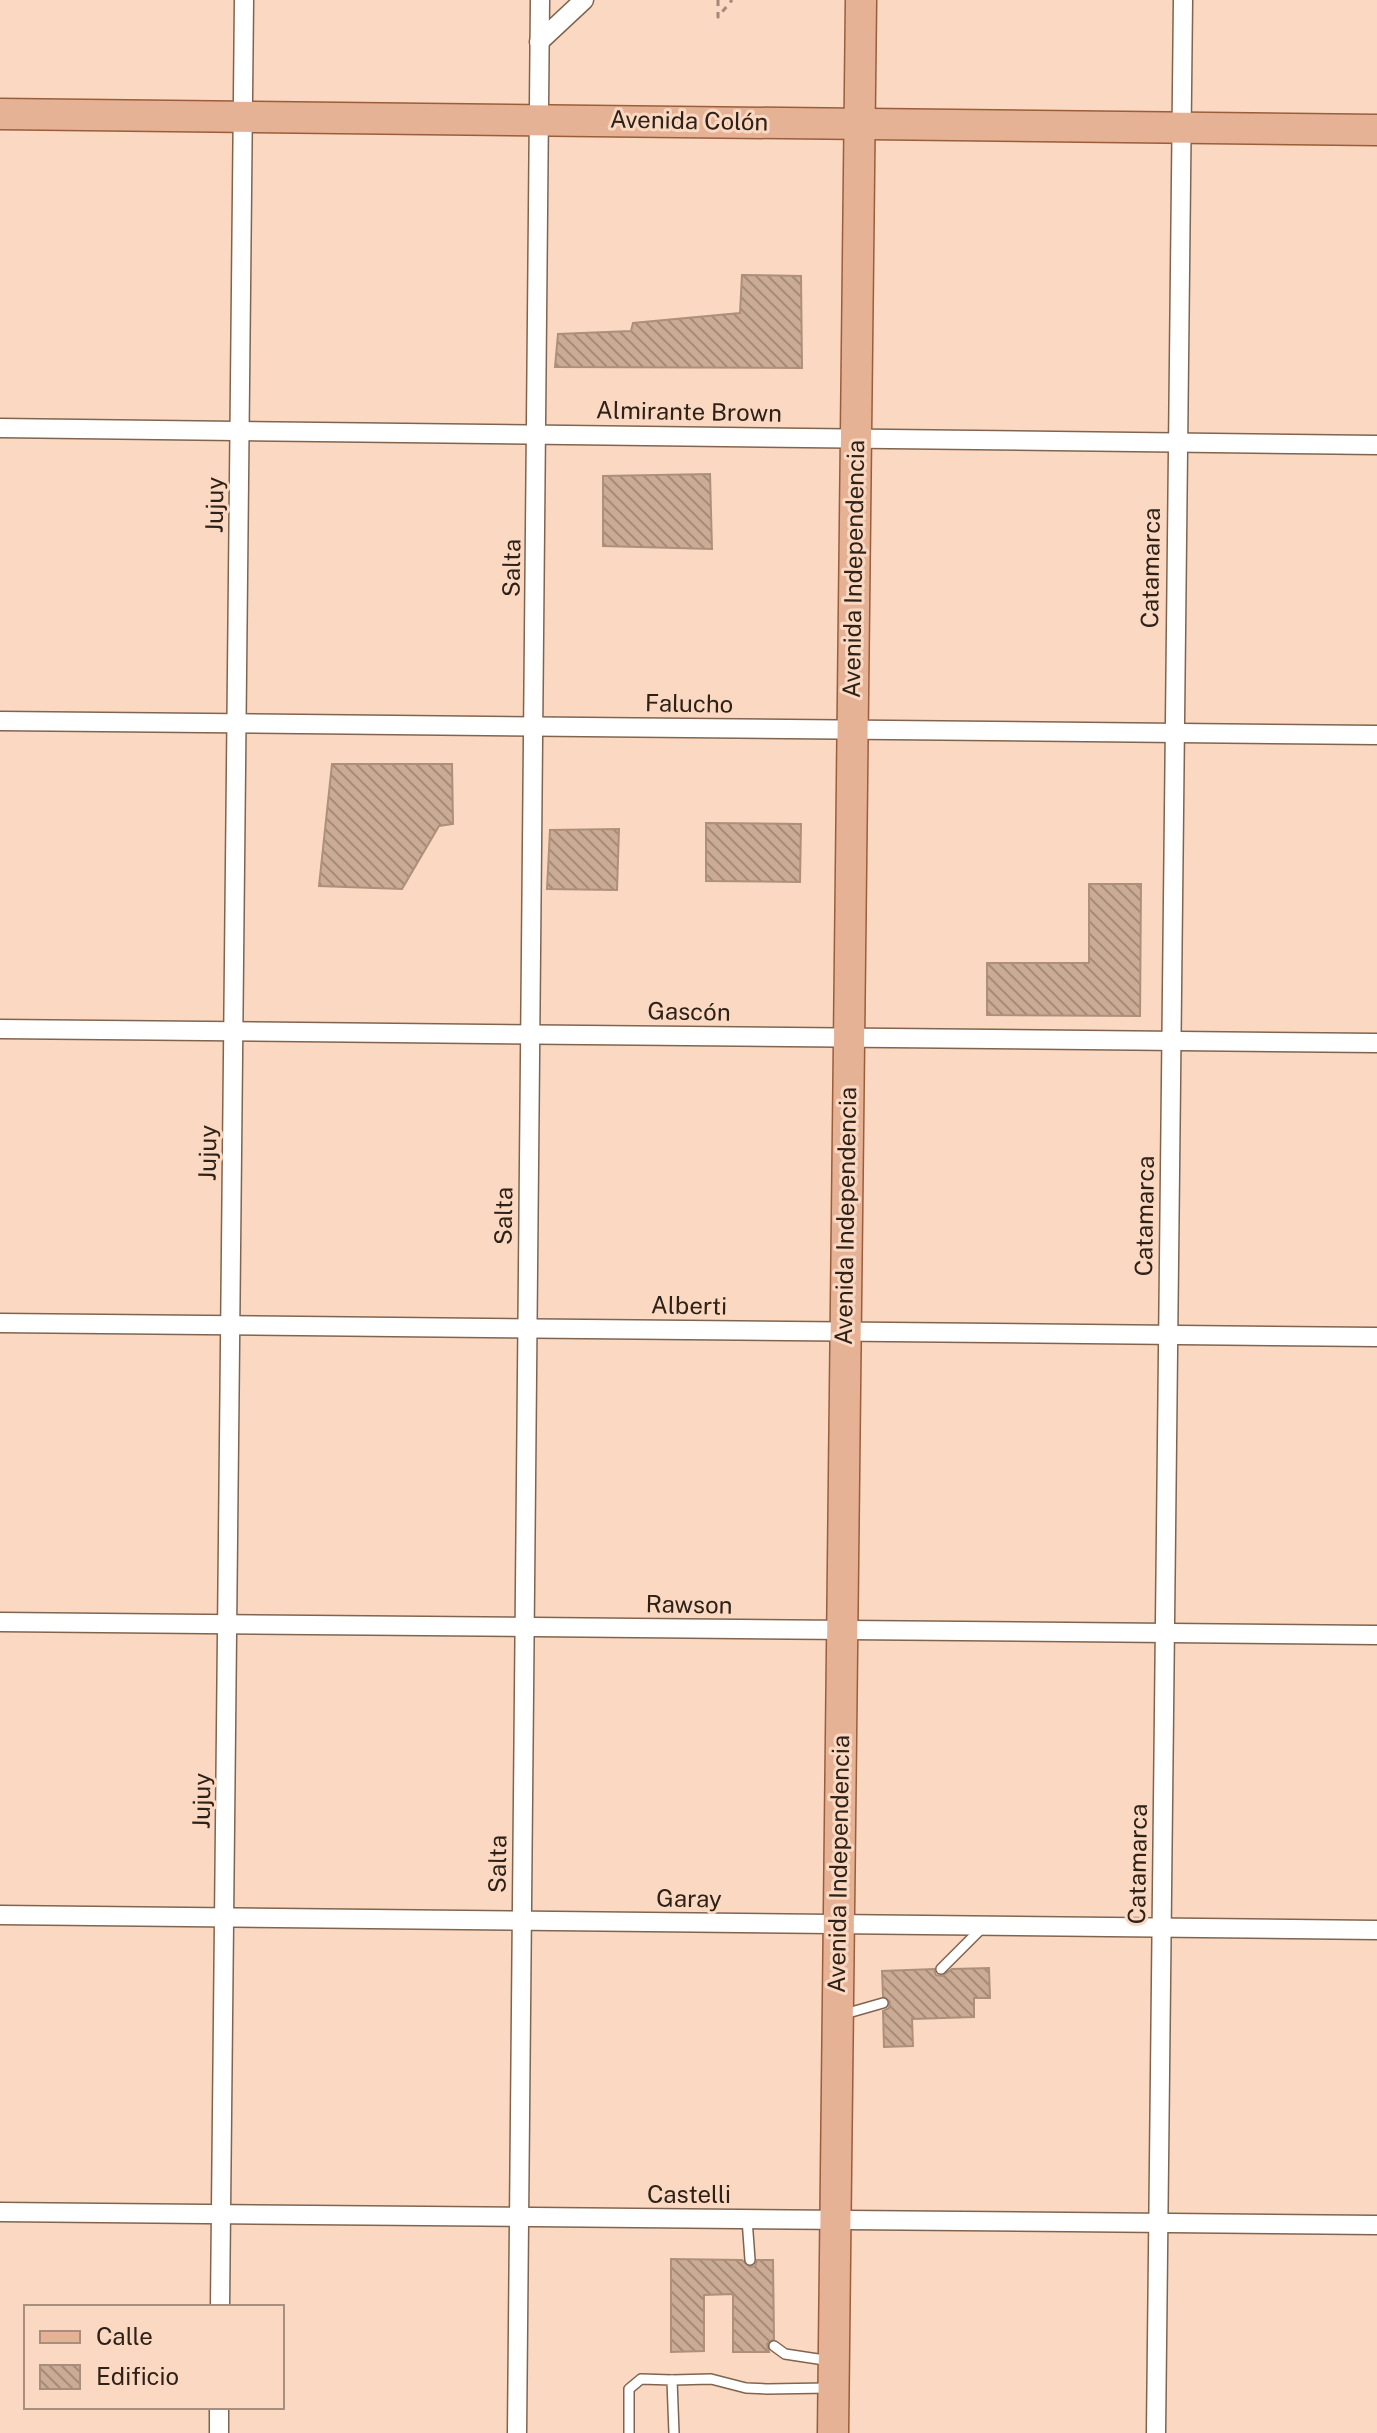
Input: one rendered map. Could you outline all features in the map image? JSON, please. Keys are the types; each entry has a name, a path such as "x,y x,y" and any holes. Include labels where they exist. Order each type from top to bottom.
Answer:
{"main road":[{"name":"Avenida Independencia","path":"833,2433 861,0"},
{"name":"Avenida Colón","path":"0,114 1377,130"}],"street":[{"name":"Jujuy","path":"220,2305 244,0"},
{"name":"Salta","path":"517,2433 540,0"},
{"path":"539,42 584,0"},
{"name":"Catamarca","path":"1156,2433 1183,0"},
{"name":"Almirante Brown","path":"0,428 1377,445"},
{"name":"Falucho","path":"0,721 1377,735"},
{"name":"Gascón","path":"0,1029 1377,1043"},
{"name":"Alberti","path":"0,1323 1377,1337"},
{"name":"Rawson","path":"0,1622 1377,1635"},
{"name":"Garay","path":"0,1915 1377,1930"},
{"name":"Castelli","path":"0,2212 1377,2225"},
{"path":"219,2409 219,2433"}],"lane":[{"path":"941,1969 984,1926"},
{"path":"838,2016 883,2003"},
{"path":"747,2219 750,2260"},
{"path":"774,2346 785,2354 834,2375"},
{"path":"629,2433 629,2389 641,2379 711,2379 746,2388 767,2389 834,2375"},
{"path":"672,2380 674,2433"}],"path":[{"path":"718,0 718,17 732,0"}],"building":[{"path":"742,275 801,276 802,368 555,367 558,334 631,331 633,323 740,313"},
{"path":"710,474 712,549 603,546 603,476"},
{"path":"332,764 452,764 453,824 439,826 402,889 319,886"},
{"path":"706,823 801,824 800,882 706,881"},
{"path":"619,829 617,890 547,889 550,830"},
{"path":"1089,884 1141,884 1140,1016 987,1015 987,963 1089,963"},
{"path":"989,1968 990,1998 974,1998 974,2017 912,2019 913,2046 884,2047 883,2011 889,2008 890,2002 883,1996 882,1971 934,1969 936,1975 942,1976 952,1969"},
{"path":"671,2259 742,2260 750,2267 755,2266 757,2260 773,2260 774,2339 767,2344 769,2352 733,2352 733,2294 704,2295 704,2351 671,2352"}]}
